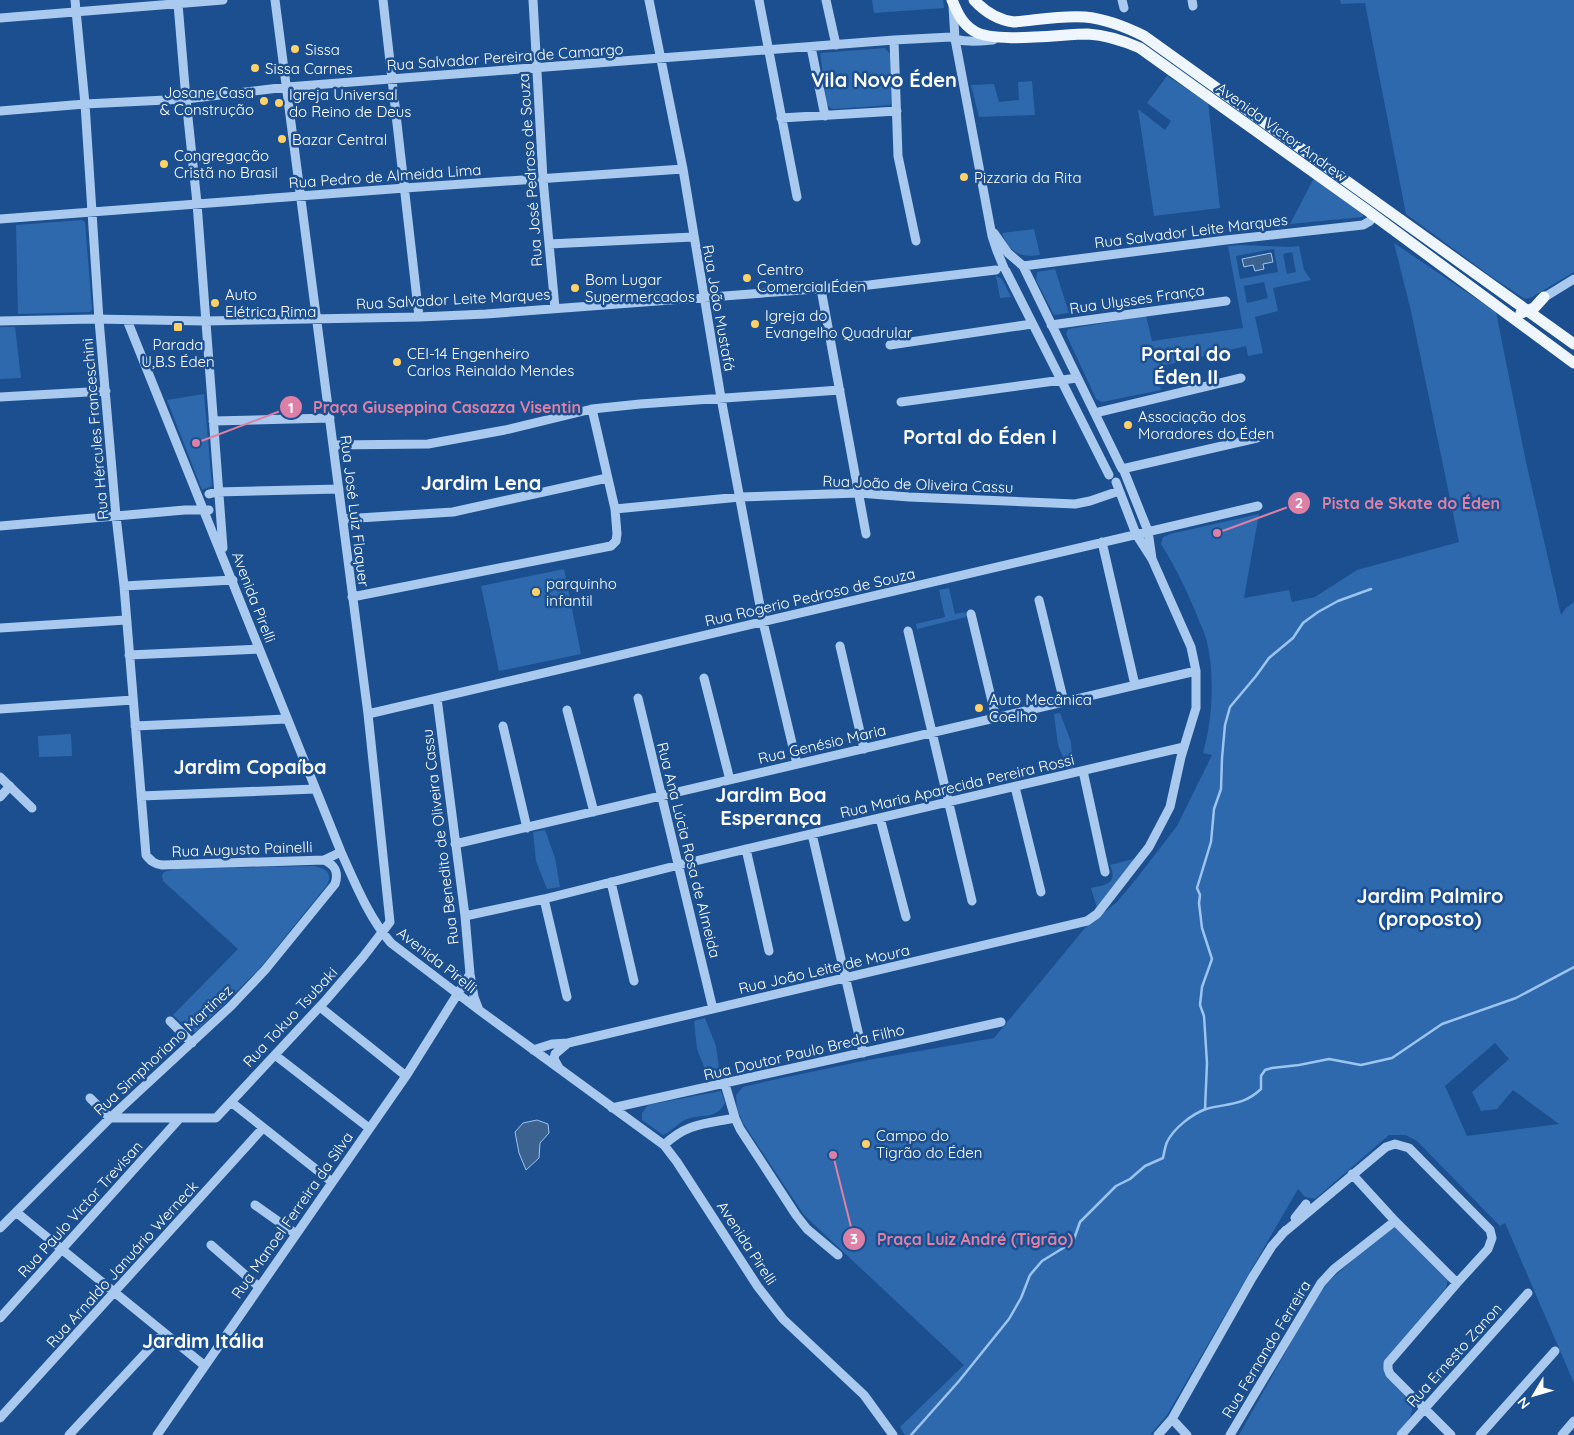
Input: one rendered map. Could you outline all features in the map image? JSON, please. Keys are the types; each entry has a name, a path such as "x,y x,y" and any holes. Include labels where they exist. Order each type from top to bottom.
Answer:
{"main road":[{"name":"Avenida Victor Andrew","path":"952,0 960,17 975,32 983,35 1011,38 1090,34 1125,41 1140,48 1384,223 1574,363"},
{"name":"Avenida Victor Andrew","path":"974,0 999,19 1014,22 1059,17 1086,17 1110,22 1144,36 1574,344"},
{"path":"1030,37 1037,32 1053,28 1057,24 1059,17"},
{"path":"1369,197 1373,208 1373,216"},
{"path":"1505,313 1516,314 1526,309 1534,308 1544,297"}],"street":[{"name":"Rua Hércules Franceschini","path":"75,0 85,104 99,320 124,586 146,855"},
{"path":"0,18 223,0"},
{"name":"Rua José Luiz Flaquer","path":"276,0 368,714 390,915 390,922 382,934"},
{"path":"383,0 419,317"},
{"name":"Rua José Pedroso de Souza","path":"533,0 543,179 554,308"},
{"name":"Rua João Mustafá","path":"649,0 682,169 721,398 763,622 797,764"},
{"path":"759,0 797,197"},
{"path":"826,0 836,44"},
{"path":"952,0 956,39 991,229 997,251 1060,381 1119,491 1136,534 1152,559 1191,647 1196,671 1196,708 1181,757 1164,751"},
{"path":"178,4 197,203 213,421 208,501 224,558"},
{"name":"Rua Salvador Pereira de Camargo","path":"0,111 85,104 186,100 287,87 836,44 951,36 956,39 976,41 1011,38"},
{"path":"894,40 898,156 916,241"},
{"path":"811,47 825,116"},
{"path":"781,118 897,112"},
{"name":"Rua Pedro de Almeida Lima","path":"0,219 197,203 682,169"},
{"path":"1362,225 1373,216"},
{"name":"Rua Salvador Leite Marques","path":"0,321 206,321 486,314 869,285 1226,240 1384,223"},
{"path":"991,229 1008,253 1023,266 1122,469 1148,532 1152,559"},
{"path":"549,244 693,237"},
{"path":"1543,322 1539,308 1544,297 1574,280"},
{"path":"821,289 866,534"},
{"name":"Rua Ulysses França","path":"1051,325 1226,300"},
{"name":"Avenida Pirelli","path":"127,320 208,501 224,558 286,719 341,852 382,934 460,996 664,1145 678,1162 758,1287 783,1319 811,1347 837,1368 864,1394 893,1435"},
{"path":"890,345 1032,324"},
{"path":"901,402 1077,378"},
{"path":"1094,413 1241,378"},
{"path":"333,445 428,444 505,430 592,409 840,390"},
{"path":"0,397 106,391"},
{"path":"352,597 611,546 616,541 618,534 615,509 592,409"},
{"path":"213,421 330,418"},
{"path":"1113,479 1110,470 1113,467 1122,469 1257,438"},
{"path":"1099,497 1113,479 1122,478 1122,469"},
{"path":"343,519 453,512 607,478"},
{"path":"0,526 185,510 208,501 339,489"},
{"name":"Rua João de Oliveira Cassu","path":"615,509 740,497 859,493 909,498 1075,504 1119,491"},
{"name":"Rua Rogerio Pedroso de Souza","path":"368,714 1258,506"},
{"path":"1102,542 1135,685"},
{"path":"124,586 233,580"},
{"path":"1039,600 1064,702"},
{"path":"972,614 996,718"},
{"path":"0,628 126,620"},
{"path":"908,631 972,901"},
{"path":"840,646 864,749"},
{"path":"129,655 259,649"},
{"name":"Rua Genésio Maria","path":"455,844 1196,671"},
{"path":"704,678 730,780"},
{"name":"Rua Benedito de Oliveira Cassu","path":"437,698 471,976 479,1010"},
{"name":"Rua Ana Lúcia Rosa de Almeida","path":"638,698 713,1009"},
{"path":"0,709 133,700"},
{"path":"567,710 594,812"},
{"path":"135,726 286,719"},
{"path":"504,726 528,828"},
{"name":"Rua Maria Aparecida Pereira Rossi","path":"465,916 544,899 746,849 1184,747"},
{"name":"Rua João Leite de Moura","path":"533,1050 552,1044 568,1043 1087,921 1098,914 1149,848 1170,807 1181,757"},
{"path":"1083,771 1106,872"},
{"path":"0,777 32,808"},
{"path":"0,797 10,786"},
{"path":"1015,787 1041,892"},
{"path":"141,796 316,789"},
{"path":"880,818 906,917"},
{"path":"812,834 863,1053"},
{"path":"746,849 769,951"},
{"name":"Rua Augusto Painelli","path":"146,855 151,861 162,865 324,860 341,852"},
{"path":"324,860 332,864 336,870 338,877 336,884"},
{"name":"Rua Simphoriano Martinez","path":"0,1228 110,1118 232,1006 336,884 352,876"},
{"path":"611,882 634,982"},
{"path":"544,899 567,997"},
{"name":"Rua Tokuo Tsubaki","path":"180,1118 216,1118 320,1007 382,934"},
{"path":"460,996 471,976"},
{"name":"Rua Manoel Ferreira da Silva","path":"157,1435 406,1076 448,1009 460,996"},
{"path":"320,1007 406,1076"},
{"path":"170,1021 192,1043"},
{"name":"Rua Doutor Paulo Breda Filho","path":"612,1108 1001,1022"},
{"path":"560,1069 554,1059 555,1054 568,1043"},
{"path":"274,1056 370,1128"},
{"path":"725,1084 735,1118 796,1215 807,1229 838,1255"},
{"path":"90,1098 110,1118 180,1118"},
{"path":"231,1102 332,1182"},
{"name":"Rua Paulo Victor Trevisan","path":"0,1318 180,1118"},
{"path":"664,1145 684,1128 735,1118"},
{"name":"Rua Arnaldo Januário Werneck","path":"0,1418 263,1128"},
{"path":"1282,1234 1386,1146 1395,1144 1409,1148 1490,1230 1492,1238 1488,1249 1456,1283 1388,1363 1390,1374 1451,1435"},
{"path":"1352,1174 1456,1283"},
{"path":"1158,1435 1172,1419 1272,1246 1306,1204"},
{"path":"255,1206 296,1234"},
{"path":"16,1212 205,1366"},
{"name":"Rua Fernando Ferreira","path":"1230,1435 1321,1283 1334,1269 1395,1221"},
{"path":"211,1245 260,1287"},
{"name":"Rua Ernesto Zanon","path":"1401,1435 1528,1293"},
{"path":"69,1435 164,1333"},
{"path":"1480,1435 1555,1351"},
{"path":"1172,1419 1188,1435"},
{"path":"1562,1435 1574,1422"}],"shaded area":[{"path":"872,0 943,0 944,8 874,13"},
{"path":"1340,0 1574,0 1574,272 1532,297 1525,299 1406,214 1365,3 1341,4"},
{"path":"885,48 890,54 890,105 830,108 827,104 820,53"},
{"path":"1167,76 1208,102 1220,208 1154,216 1138,109 1165,130 1171,121 1147,103"},
{"path":"1032,81 1035,115 979,117 971,85 994,84 999,102 1019,100 1018,82"},
{"path":"1314,178 1363,214 1363,217 1290,224"},
{"path":"82,220 85,222 92,310 90,312 18,314 16,225"},
{"path":"1034,229 1040,255 1033,256 1016,252 1008,245 1002,233"},
{"path":"1394,243 1496,312 1526,462 1561,615 1574,602 1574,1383 1505,1223 1500,1226 1417,1141 1406,1135 1389,1135 1315,1199 1305,1197 1298,1189 1167,1415 1150,1435 905,1435 900,1427 964,1365 804,1215 743,1123 737,1109 736,1095 743,1087 777,1079 868,1060 994,1038 1085,928 1117,902 1177,826 1212,755 1203,753 1211,711 1212,681 1206,638 1184,586 1161,544 1163,537 1259,514 1244,598 1289,590 1292,602 1315,597 1357,570 1459,542 1411,311","holes":["1495,1043 1509,1059 1472,1092 1481,1111 1497,1109 1513,1090 1559,1124 1467,1136 1445,1086"]},
{"path":"1228,246 1299,246 1304,270 1311,280 1273,288 1278,311 1255,317 1263,353 1248,356 1246,346 1157,367 1161,390 1102,402 1096,399 1066,334 1068,329 1146,316 1152,341 1243,328","holes":["1274,249 1278,272 1240,279 1236,256","1292,252 1296,272 1287,274 1283,254","1264,282 1268,298 1247,303 1244,286"]},
{"path":"1271,253 1273,262 1263,264 1264,269 1255,271 1253,265 1244,267 1242,259"},
{"path":"1055,269 1069,313 1054,315 1036,280 1037,272"},
{"path":"996,276 1002,279 1011,297 1000,298"},
{"path":"0,327 15,327 21,378 0,379"},
{"path":"204,394 212,486 202,490 167,400"},
{"path":"564,569 581,654 499,671 481,586"},
{"path":"949,588 955,614 965,612 966,617 917,629 916,624 945,617 939,590"},
{"path":"1060,713 1071,742 1073,768 1068,769 1058,745 1054,714"},
{"path":"71,734 72,756 39,757 38,736"},
{"path":"545,830 555,858 560,887 547,889 536,861 533,832"},
{"path":"1137,858 1097,908 1091,888 1110,882 1113,876 1110,865"},
{"path":"314,866 322,868 327,872 329,881 327,885 260,968 196,1032 191,1032 173,1015 238,949 163,881 162,875 164,872 175,869"},
{"path":"705,1018 716,1046 720,1075 708,1077 697,1049 694,1021"},
{"path":"721,1091 725,1103 716,1113 689,1118 663,1135 642,1120 642,1113 648,1105"},
{"path":"537,1120 548,1124 549,1133 540,1143 539,1158 526,1170 519,1153 515,1132 523,1123"},
{"path":"1395,1227 1448,1279 1446,1288 1383,1362 1385,1373 1412,1402 1412,1412 1408,1420 1395,1435 1239,1435 1322,1287 1389,1228"}],"waterway":[{"path":"1205,1109 1207,1063 1204,1016 1200,1005 1202,987 1212,959 1202,928 1200,895 1197,888 1211,842 1214,809 1221,789 1225,725 1230,707 1269,658 1293,638 1303,623 1338,601 1371,589"},
{"path":"911,1435 959,1381 1009,1319 1021,1298 1030,1275 1042,1261 1073,1242 1080,1222 1116,1186 1130,1179 1145,1166 1163,1158 1166,1144 1170,1137 1189,1118 1206,1109 1235,1103 1248,1098 1261,1089 1261,1076 1265,1070 1329,1059 1361,1065 1392,1058 1442,1024 1516,998 1574,967"}],"place":[{"name":"Sissa","path":"295,49"},
{"name":"Sissa Carnes","path":"255,68"},
{"name":"Josane Casa & Construção","path":"264,101"},
{"name":"Igreja Universal do Reino de Deus","path":"279,103"},
{"name":"Bazar Central","path":"282,139"},
{"name":"Congregação Cristã no Brasil","path":"164,164"},
{"name":"Pizzaria da Rita","path":"964,177"},
{"name":"Centro Comercial Éden","path":"747,278"},
{"name":"Bom Lugar Supermercados","path":"575,288"},
{"name":"Auto Elétrica Rima","path":"215,303"},
{"name":"Igreja do Evangelho Quadrular","path":"755,324"},
{"name":"Parada U,B.S Éden","path":"178,327"},
{"name":"CEI-14 Engenheiro Carlos Reinaldo Mendes","path":"397,362"},
{"name":"Associação dos Moradores do Éden","path":"1128,425"},
{"name":"Praça Giuseppina Casazza Visentin","path":"196,443"},
{"name":"Pista de Skate do Éden","path":"1217,533"},
{"name":"parquinho infantil","path":"536,592"},
{"name":"Auto Mecânica Coelho","path":"979,708"},
{"name":"Campo do Tigrão do Éden","path":"866,1144"},
{"name":"Praça Luiz André (Tigrão)","path":"833,1155"}],"district":[{"name":"Vila Novo Éden","path":"884,79"},
{"name":"Portal do Éden II","path":"1186,364"},
{"name":"Portal do Éden I","path":"980,436"},
{"name":"Jardim Lena","path":"481,482"},
{"name":"Jardim Copaíba","path":"250,766"},
{"name":"Jardim Boa Esperança","path":"771,806"},
{"name":"Jardim Palmiro (proposto)","path":"1430,906"},
{"name":"Jardim Itália","path":"203,1340"}]}
